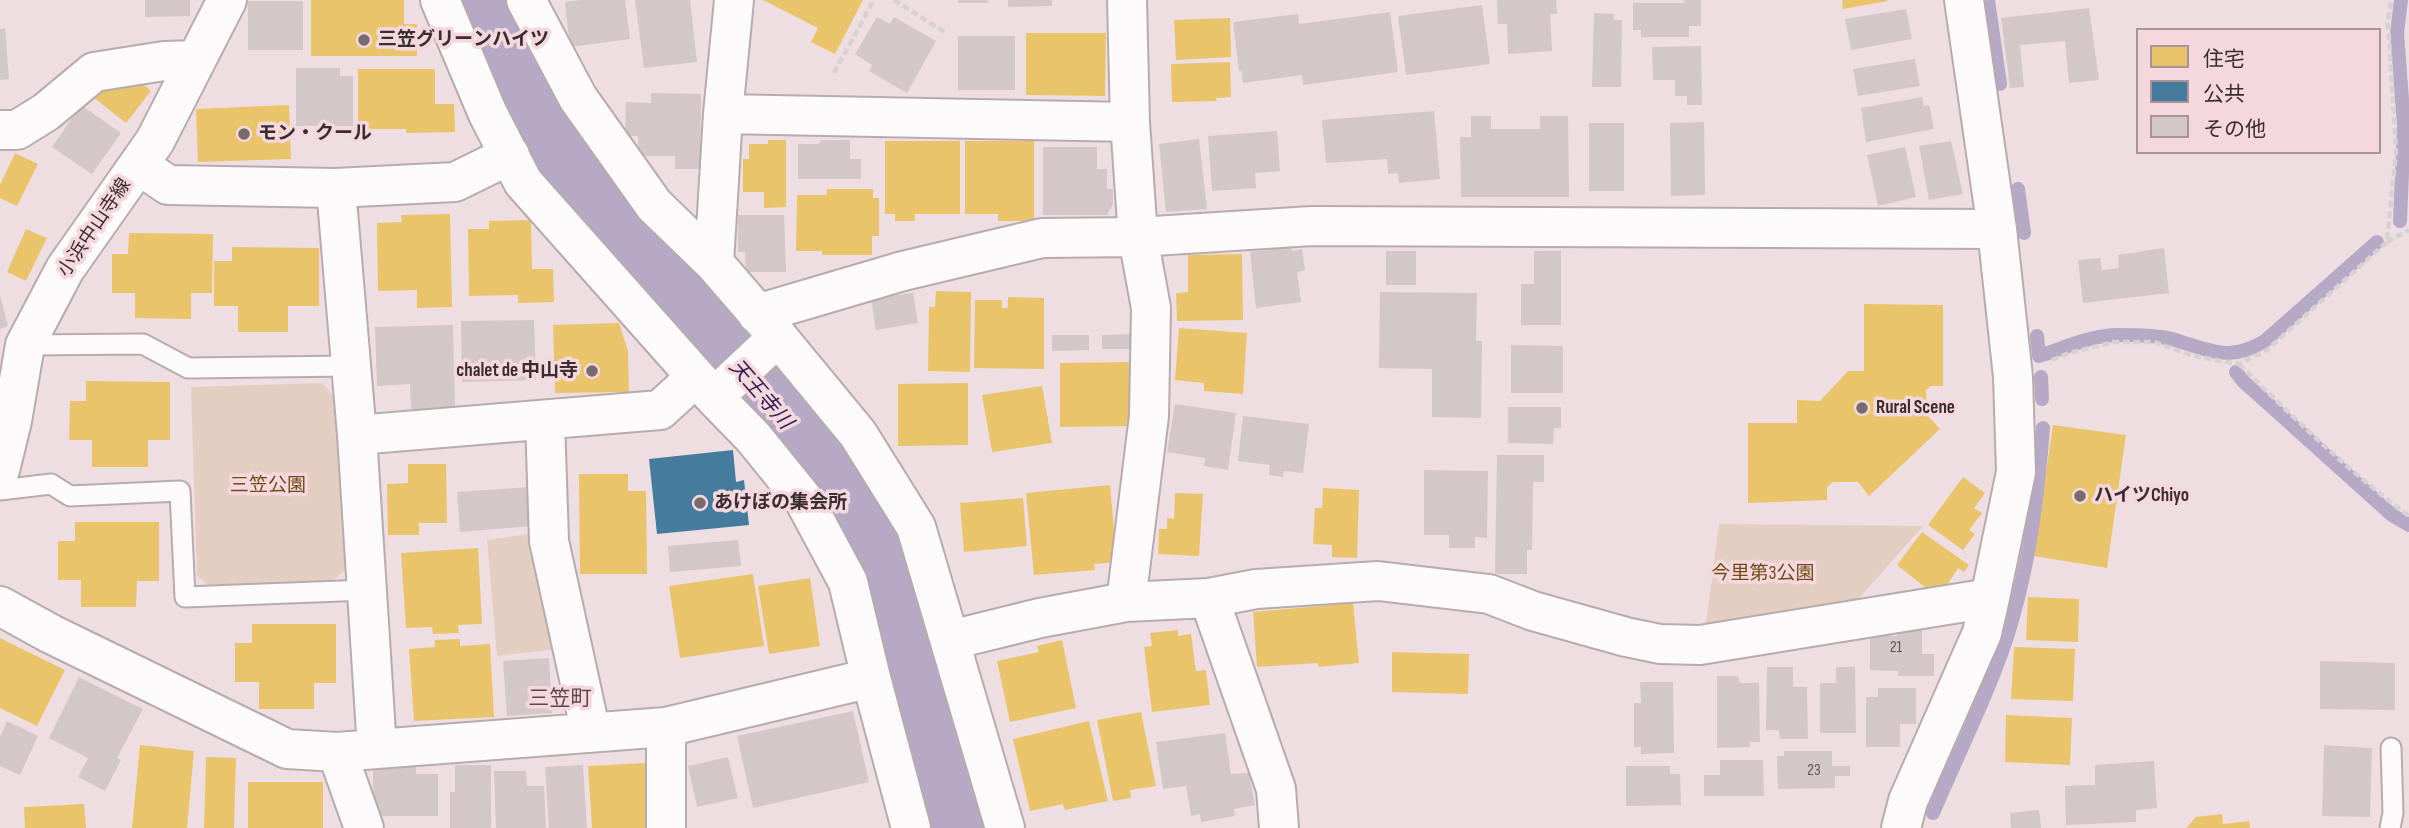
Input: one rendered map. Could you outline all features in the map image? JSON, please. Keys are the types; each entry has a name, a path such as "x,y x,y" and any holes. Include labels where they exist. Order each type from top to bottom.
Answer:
{"street":[{"name":"小浜中山寺線","path":"0,470 12,421 25,345 65,270 155,141 227,0"},
{"path":"440,0 488,114 523,182 711,386 804,500 848,582 870,678 911,828"},
{"path":"526,0 578,98 654,205 714,263 768,332 858,434 916,527 1005,828"},
{"path":"714,263 723,114 734,0"},
{"path":"1126,602 1149,416 1151,308 1138,237 1130,122 1127,0"},
{"path":"1901,828 1908,802 1982,633 2016,472 2013,377 1997,229 1964,0"},
{"path":"0,130 17,130 94,72 163,61 195,60"},
{"path":"723,114 1130,122"},
{"path":"139,164 169,185 336,188 455,182 510,155"},
{"path":"336,188 357,435 377,749"},
{"path":"357,435 660,410 711,386 768,332 903,271 1042,238 1138,237 1312,226 1997,229"},
{"path":"545,420 549,541 591,733"},
{"path":"951,640 1040,618 1126,602 1209,598 1256,589 1378,581 1489,594 1533,611 1660,644 1700,645 1990,598"},
{"path":"1209,598 1276,789 1279,828"},
{"path":"0,607 286,749 337,752 666,727 870,678"},
{"path":"666,727 667,828"},
{"path":"337,752 364,828"}],"lane":[{"path":"25,345 142,344 188,368 351,366"},
{"path":"0,490 51,484 70,496 180,491 185,597 368,590"},
{"path":"2390,828 2393,813 2391,748"}],"path":[{"path":"821,116 828,85 874,0"},
{"path":"894,0 946,33"},
{"path":"2387,242 2396,151 2388,23 2391,0"},
{"path":"2239,364 2267,350 2387,242 2409,230"},
{"path":"2013,377 2070,353 2114,342 2154,342 2194,356 2239,364 2291,414 2409,516"}],"green space":[{"name":"三笠公園","path":"322,383 340,403 345,570 330,583 209,586 197,576 191,387"},
{"name":"今里第3公園","path":"1719,524 1923,526 1846,613 1705,631"},
{"path":"536,533 556,649 497,656 487,540"}],"building: 住宅":[{"name":"三笠グリーンハイツ","path":"311,0 404,0 404,24 417,24 417,56 311,56"},
{"path":"763,0 863,0 835,54 811,42 818,28"},
{"path":"1842,0 1887,0 1888,1 1843,9"},
{"path":"1230,18 1231,57 1176,60 1174,20"},
{"path":"1026,33 1106,33 1105,96 1026,95"},
{"path":"1230,62 1231,97 1216,98 1217,101 1172,102 1171,64"},
{"path":"358,69 435,69 435,104 454,104 455,132 406,133 406,129 358,129"},
{"path":"131,75 151,91 126,123 89,94"},
{"name":"モン・クール","path":"289,105 291,159 198,162 196,109"},
{"path":"768,140 786,140 786,207 764,208 764,192 743,192 743,159 749,159 749,144 768,144"},
{"path":"885,141 960,141 960,214 915,214 915,221 895,221 895,214 885,214"},
{"path":"965,141 1034,141 1034,221 998,221 998,214 965,214"},
{"path":"15,153 38,164 17,206 0,198 0,185"},
{"path":"827,189 873,189 873,198 879,198 879,236 872,236 872,255 822,255 822,251 796,251 797,195 827,195"},
{"path":"450,214 452,307 417,308 417,290 378,291 377,223 402,222 401,215"},
{"path":"531,220 532,269 553,269 554,302 518,303 518,295 469,296 468,229 489,229 489,221"},
{"path":"26,229 47,238 26,281 7,272"},
{"path":"129,233 213,234 212,293 191,293 191,319 135,318 135,293 112,293 112,254 128,254"},
{"path":"232,247 319,248 319,306 288,306 288,332 238,332 238,306 214,306 214,261 232,261"},
{"path":"1242,254 1243,320 1177,321 1176,293 1188,292 1188,255"},
{"path":"936,291 971,292 970,372 928,371 929,307 935,307"},
{"path":"1008,297 1044,298 1044,369 974,368 975,300 1002,300 1002,308 1008,308"},
{"name":"Rural Scene","path":"1864,304 1943,305 1943,386 1931,386 1926,390 1927,415 1940,429 1869,496 1858,482 1833,482 1827,487 1827,500 1748,503 1748,423 1797,423 1797,400 1820,401 1848,371 1864,371"},
{"name":"chalet de 中山寺","path":"619,323 628,351 629,392 555,393 553,325"},
{"path":"1179,328 1247,333 1243,394 1204,391 1204,383 1175,380"},
{"path":"1134,362 1134,426 1060,427 1060,363"},
{"path":"86,381 170,382 170,440 148,440 148,467 92,467 92,440 69,440 70,401 86,401"},
{"path":"968,383 968,445 898,446 898,384"},
{"path":"1042,386 1052,443 992,452 982,395"},
{"name":"ハイツChiyo","path":"2053,425 2126,435 2107,568 2034,556"},
{"path":"408,464 446,464 447,523 419,523 419,535 388,535 387,484 408,483"},
{"path":"579,474 628,474 628,491 646,491 647,574 580,574"},
{"path":"1963,477 1985,493 1974,508 1982,513 1969,530 1975,534 1963,550 1928,525"},
{"path":"1110,485 1117,562 1094,564 1095,570 1034,575 1026,493"},
{"path":"1323,488 1359,490 1357,558 1332,557 1332,545 1313,544 1315,508 1322,508"},
{"path":"1175,493 1203,494 1199,556 1158,554 1159,529 1167,529 1167,518 1174,519"},
{"path":"1023,498 1027,546 964,552 960,503"},
{"path":"75,522 159,522 159,581 137,581 136,607 81,607 81,580 58,580 58,541 75,541"},
{"path":"1922,532 1969,565 1964,572 1958,568 1947,585 1926,588 1897,565"},
{"path":"478,548 482,624 458,625 459,633 433,634 432,627 406,628 401,553"},
{"path":"753,574 764,646 680,658 669,586"},
{"path":"810,578 820,646 769,654 758,586"},
{"path":"2028,597 2079,599 2078,642 2026,640"},
{"path":"1353,603 1359,663 1319,667 1317,663 1257,667 1253,612"},
{"path":"252,624 336,624 336,683 314,683 314,709 259,709 259,682 235,682 235,643 252,643"},
{"path":"1178,630 1178,636 1191,634 1196,671 1206,670 1210,705 1152,712 1144,647 1152,646 1150,633"},
{"path":"0,638 65,670 37,726 0,708"},
{"path":"460,639 460,646 490,644 494,717 414,721 409,649 435,647 435,640"},
{"path":"1062,640 1076,708 1010,722 997,661 1039,652 1037,646"},
{"path":"2014,647 2075,649 2073,701 2011,699"},
{"path":"1392,652 1469,654 1468,694 1392,692"},
{"path":"1141,712 1156,786 1130,790 1131,798 1113,801 1097,720"},
{"path":"2006,715 2072,718 2070,765 2005,762"},
{"path":"1089,721 1108,801 1065,810 1063,804 1030,811 1013,739"},
{"path":"140,745 194,751 187,828 132,828"},
{"path":"206,757 236,758 234,828 204,828"},
{"path":"645,763 649,828 592,828 588,766"},
{"path":"248,782 323,782 323,828 248,828"},
{"path":"84,804 86,828 25,828 24,807"},
{"path":"2222,814 2223,824 2249,821 2250,828 2186,828 2196,817"}],"building: 公共":[{"name":"あけぼの集会所","path":"733,450 736,482 744,480 749,525 657,534 649,459"}],"building: その他":[{"path":"145,0 190,0 190,16 145,17"},
{"path":"625,0 630,39 570,47 565,2"},
{"path":"635,0 690,0 697,62 644,68"},
{"path":"958,0 988,0 988,3 958,3"},
{"path":"1008,0 1052,0 1052,6 1008,7"},
{"path":"1497,0 1556,0 1557,14 1550,14 1552,51 1508,54 1507,24 1498,24"},
{"path":"1684,0 1701,0 1701,26 1689,26 1689,37 1641,37 1641,30 1633,30 1633,3 1684,3"},
{"path":"248,1 303,1 303,50 248,50"},
{"path":"1482,5 1490,64 1406,75 1398,16"},
{"path":"2089,8 2099,80 2069,83 2065,41 2020,45 2024,87 2010,88 2001,18"},
{"path":"1906,9 1912,39 1851,50 1845,19"},
{"path":"1390,12 1398,72 1303,85 1302,75 1243,83 1233,22 1298,14 1299,24"},
{"path":"1594,13 1614,14 1614,20 1622,20 1621,87 1592,87"},
{"path":"877,17 890,24 894,17 936,41 907,93 869,71 872,65 855,54"},
{"path":"5,28 9,79 0,80 0,29"},
{"path":"958,36 1015,36 1015,90 958,90"},
{"path":"1701,46 1702,105 1687,105 1687,96 1675,96 1675,80 1653,80 1652,47"},
{"path":"1915,59 1920,86 1858,96 1853,69"},
{"path":"296,68 340,68 340,76 353,76 353,126 296,126"},
{"path":"651,93 701,94 700,169 675,169 675,156 638,156 638,136 625,136 626,102 651,103"},
{"path":"1922,97 1924,106 1929,105 1934,129 1866,142 1861,108"},
{"path":"81,105 121,133 92,174 52,147"},
{"path":"1434,111 1440,179 1399,183 1398,173 1388,174 1387,159 1326,163 1322,120"},
{"path":"1471,116 1491,116 1491,129 1540,129 1540,116 1568,116 1569,197 1461,197 1460,137 1471,137"},
{"path":"1704,122 1705,195 1671,196 1670,123"},
{"path":"1589,123 1624,123 1624,191 1589,191"},
{"path":"1277,131 1280,171 1255,173 1256,188 1212,191 1208,136"},
{"path":"1199,139 1207,209 1166,212 1159,144"},
{"path":"821,140 850,140 850,159 861,159 861,179 798,179 798,144 819,144"},
{"path":"1951,141 1963,194 1929,200 1919,146"},
{"path":"1043,147 1097,147 1097,169 1107,169 1107,189 1113,189 1113,204 1107,215 1043,215"},
{"path":"1905,147 1916,197 1878,206 1867,155"},
{"path":"738,215 784,215 786,272 746,272 745,252 738,252"},
{"path":"1291,247 1292,251 1302,249 1305,270 1297,272 1301,302 1256,308 1250,252"},
{"path":"2164,248 2169,293 2083,303 2078,260 2100,258 2102,270 2119,268 2118,255"},
{"path":"1386,251 1416,251 1416,285 1386,285"},
{"path":"1534,251 1561,251 1561,325 1521,325 1521,284 1534,284"},
{"path":"1380,292 1477,293 1476,341 1482,341 1481,418 1432,417 1432,369 1379,368"},
{"path":"913,293 918,323 876,330 871,299"},
{"path":"0,296 8,326 0,329"},
{"path":"534,320 536,380 462,382 461,321"},
{"path":"453,325 455,409 411,410 410,384 377,386 375,327"},
{"path":"1133,334 1134,349 1102,349 1102,335"},
{"path":"1052,335 1089,335 1089,350 1052,351"},
{"path":"1511,345 1563,346 1563,393 1511,393"},
{"path":"1175,404 1236,413 1228,470 1204,466 1205,458 1167,452"},
{"path":"1508,407 1561,407 1561,428 1554,428 1553,444 1508,443"},
{"path":"1243,416 1309,424 1303,473 1284,471 1283,477 1269,475 1270,465 1238,461"},
{"path":"1497,455 1544,455 1544,482 1533,482 1532,550 1527,550 1527,574 1495,574"},
{"path":"1424,470 1488,471 1487,538 1475,537 1475,548 1449,548 1449,535 1424,535"},
{"path":"529,487 532,526 460,532 457,492"},
{"path":"738,540 741,566 670,572 668,546"},
{"path":"1897,629 1922,630 1922,654 1934,654 1934,676 1898,676 1898,671 1870,670 1870,635 1897,636"},
{"path":"549,658 552,713 507,716 503,661"},
{"path":"2320,661 2395,663 2395,710 2320,709"},
{"path":"1767,667 1793,667 1793,687 1807,687 1808,739 1780,739 1779,730 1766,730"},
{"path":"1836,667 1855,667 1856,733 1820,733 1820,683 1836,683"},
{"path":"1717,676 1738,676 1740,683 1759,683 1760,742 1750,742 1750,747 1717,748"},
{"path":"79,677 143,709 117,758 121,760 105,791 78,777 88,758 49,738"},
{"path":"1640,682 1673,682 1674,753 1641,754 1641,747 1634,747 1634,703 1641,703"},
{"path":"1878,688 1916,688 1916,724 1900,724 1900,747 1866,747 1866,697 1878,697"},
{"path":"853,711 869,782 753,808 737,736"},
{"path":"7,721 38,736 20,775 0,766 0,737"},
{"path":"1225,733 1231,774 1249,773 1255,805 1234,809 1235,816 1201,822 1200,814 1191,816 1186,786 1163,789 1156,742"},
{"path":"2324,745 2372,748 2370,817 2322,816"},
{"path":"1784,751 1832,751 1832,766 1850,766 1850,776 1835,776 1835,788 1778,789 1777,756 1784,756"},
{"path":"728,757 738,798 697,807 688,766"},
{"path":"1720,760 1763,760 1764,796 1704,796 1704,775 1720,775"},
{"path":"2154,761 2157,808 2136,810 2136,822 2066,825 2065,786 2095,785 2095,765"},
{"path":"455,765 491,765 491,828 450,828 450,792 455,792"},
{"path":"583,765 587,828 549,828 545,767"},
{"path":"373,766 416,766 416,774 438,774 438,816 373,816"},
{"path":"1626,766 1670,766 1670,774 1680,774 1681,805 1626,806"},
{"path":"494,771 526,771 527,786 544,786 546,828 496,828"},
{"path":"2039,810 2041,828 2011,828 2010,813"}],"waterway":[{"name":"天王寺川","path":"485,0 557,162 699,330 826,472 882,551 959,828"},
{"path":"1988,0 2000,84"},
{"path":"2400,221 2404,126 2397,33 2401,0"},
{"path":"2018,189 2024,233"},
{"path":"2037,336 2039,356 2088,340 2118,335 2159,337 2208,350 2240,352 2265,341 2377,242"},
{"path":"2236,372 2392,515 2409,525"},
{"path":"2041,377 2042,399"},
{"path":"1933,813 1990,684 2016,607 2029,548 2043,428"}],"place":[{"name":"三笠グリーンハイツ","path":"364,40"},
{"name":"モン・クール","path":"244,134"},
{"name":"chalet de 中山寺","path":"592,371"},
{"name":"Rural Scene","path":"1862,408"},
{"name":"ハイツChiyo","path":"2080,496"},
{"name":"あけぼの集会所","path":"700,503"}],"district":[{"name":"三笠町","path":"560,700"}]}
